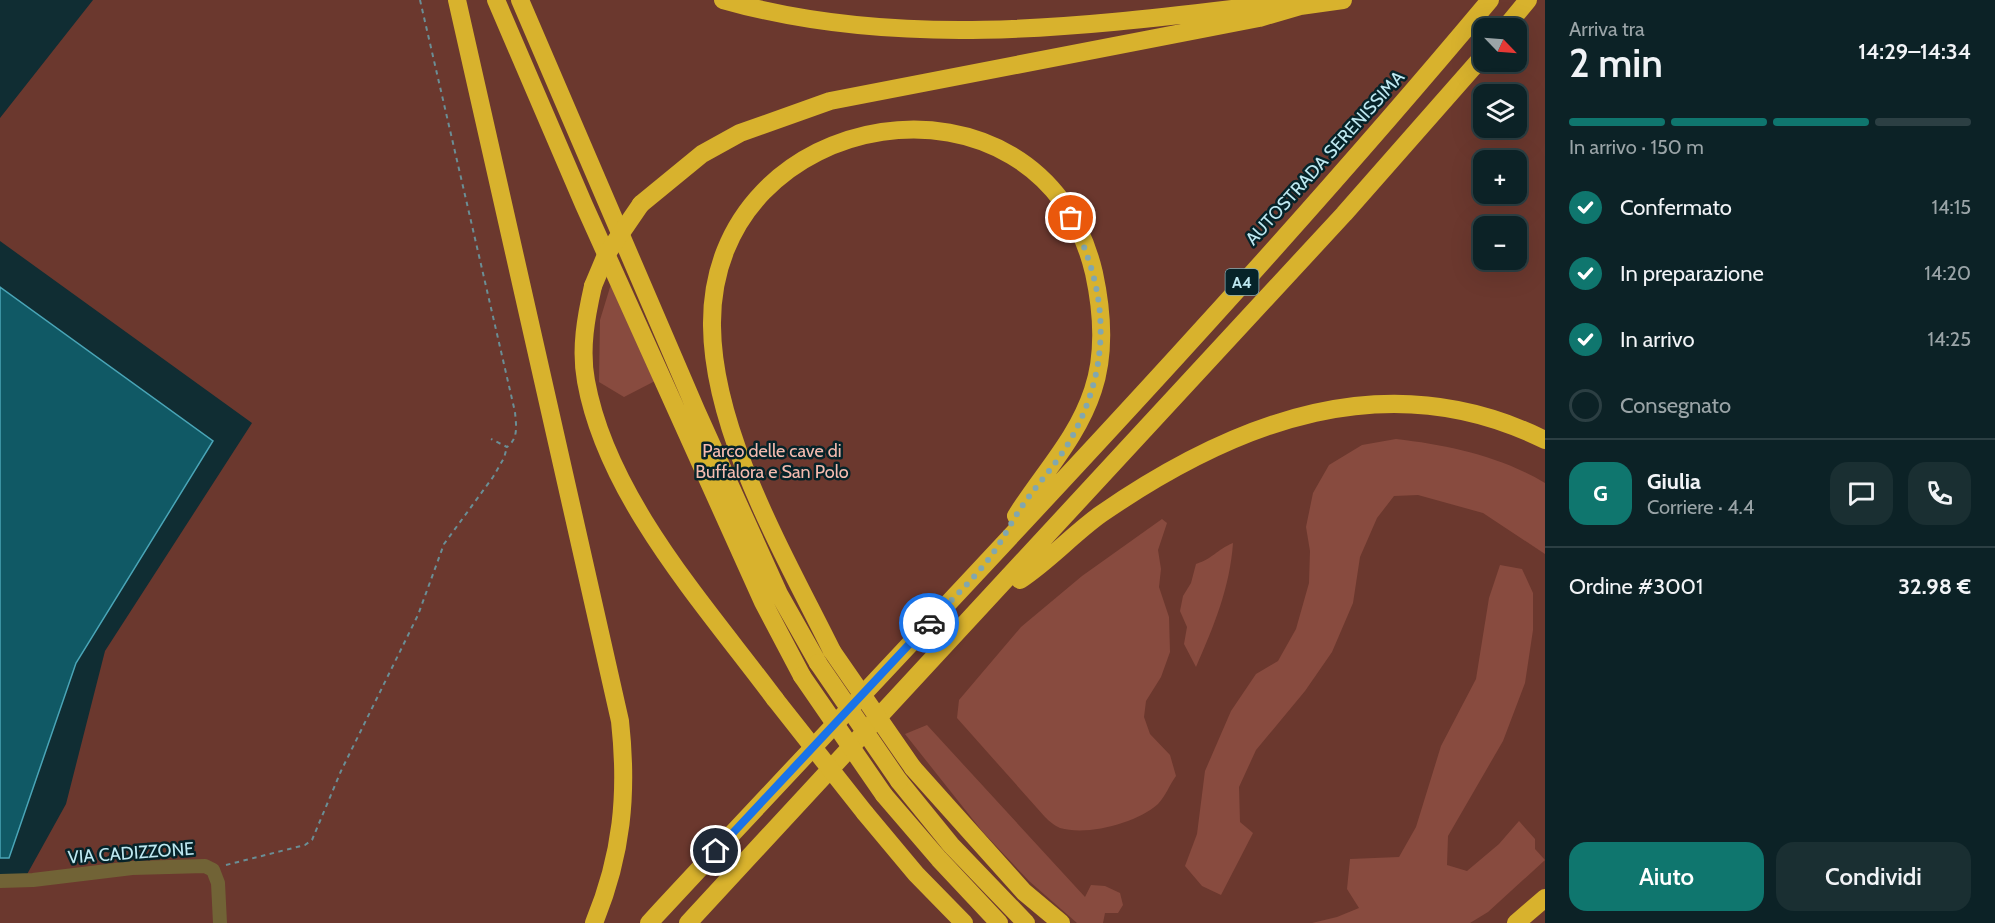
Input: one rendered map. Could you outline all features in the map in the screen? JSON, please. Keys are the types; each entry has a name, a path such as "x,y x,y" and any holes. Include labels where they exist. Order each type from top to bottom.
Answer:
{"highway":[{"path":"457,0 620,721 625,765 624,806 616,854 594,923"},
{"path":"496,0 584,205 763,602 802,676 884,795 939,859 999,923"},
{"path":"520,0 696,410 779,594 818,663 899,781 951,845 1026,923"},
{"path":"723,0 823,21 872,28 944,31 1017,29 1257,6 1300,6 1343,0"},
{"name":"AUTOSTRADA SERENISSIMA","path":"649,923 989,559 1323,194 1490,0"},
{"path":"1513,18 1528,0"},
{"path":"964,923 916,874 775,699 655,537 616,474 601,436 586,380 585,321 593,286 606,255 641,204 702,154 740,133 830,101 1259,18 1300,6"},
{"name":"A4","path":"688,923 1344,214 1473,67"},
{"path":"989,559 1019,510 1070,441 1094,389 1101,340 1097,288 1092,265 1071,218 1058,199 1044,183 1000,149 973,138 924,129 893,128 861,134 830,145 805,158 760,198 741,222 724,255 715,287 712,325 715,361 724,408 741,460 832,651 913,768 1024,892 1061,923"},
{"path":"988,601 1023,578 1099,516 1148,482 1233,439 1297,415 1369,403 1429,405 1485,415 1545,440"},
{"path":"1516,923 1545,898"}],"street":[{"name":"VIA CADIZZONE","path":"0,881 33,880 132,868 195,864 213,870 218,882 219,923"}],"path":[{"path":"213,870 297,847 312,840 341,771 418,615 444,544 492,477 517,433 505,360 420,0"},
{"path":"491,439 507,447"}],"green space":[{"name":"Parco delle cave di Buffalora e San Polo","path":"93,0 1545,0 1545,923 0,923 0,879 25,878 66,804 105,651 252,423 0,241 0,118"}],"shaded area":[{"path":"611,284 655,381 624,397 599,382 600,320"},
{"path":"1396,439 1473,453 1510,466 1545,483 1545,554 1483,513 1418,495 1394,496 1377,518 1360,557 1353,603 1332,652 1305,691 1256,750 1239,787 1240,822 1253,833 1221,895 1202,886 1185,866 1197,834 1205,771 1231,711 1256,674 1278,661 1296,629 1309,583 1310,551 1306,527 1313,493 1329,465 1362,445"},
{"path":"1162,519 1167,523 1158,550 1161,569 1159,587 1169,617 1170,652 1161,677 1146,701 1144,717 1150,734 1170,755 1176,776 1158,804 1138,817 1098,829 1060,828 1045,817 957,718 959,700 1021,627 1082,576"},
{"path":"1233,543 1225,591 1196,667 1184,644 1187,627 1180,611 1183,596 1191,583 1196,564"},
{"path":"1500,565 1522,569 1533,593 1533,630 1525,683 1503,741 1448,836 1447,865 1467,871 1499,844 1519,821 1535,839 1535,849 1545,860 1488,912 1470,923 1312,923 1337,917 1359,908 1347,889 1350,859 1399,857 1416,827 1441,746 1476,679 1489,598"},
{"path":"927,725 1085,897 1091,885 1105,886 1120,893 1123,905 1118,913 1105,913 1103,923 1077,923 1029,881 982,831 905,734"}],"building":[{"path":"0,287 213,441 76,663 9,858 0,858"}],"way so far":[{"path":"929,623 989,559 1019,510 1070,441 1094,389 1101,340 1097,288 1092,265 1071,218"}],"route":[{"path":"716,851 929,623"}]}
